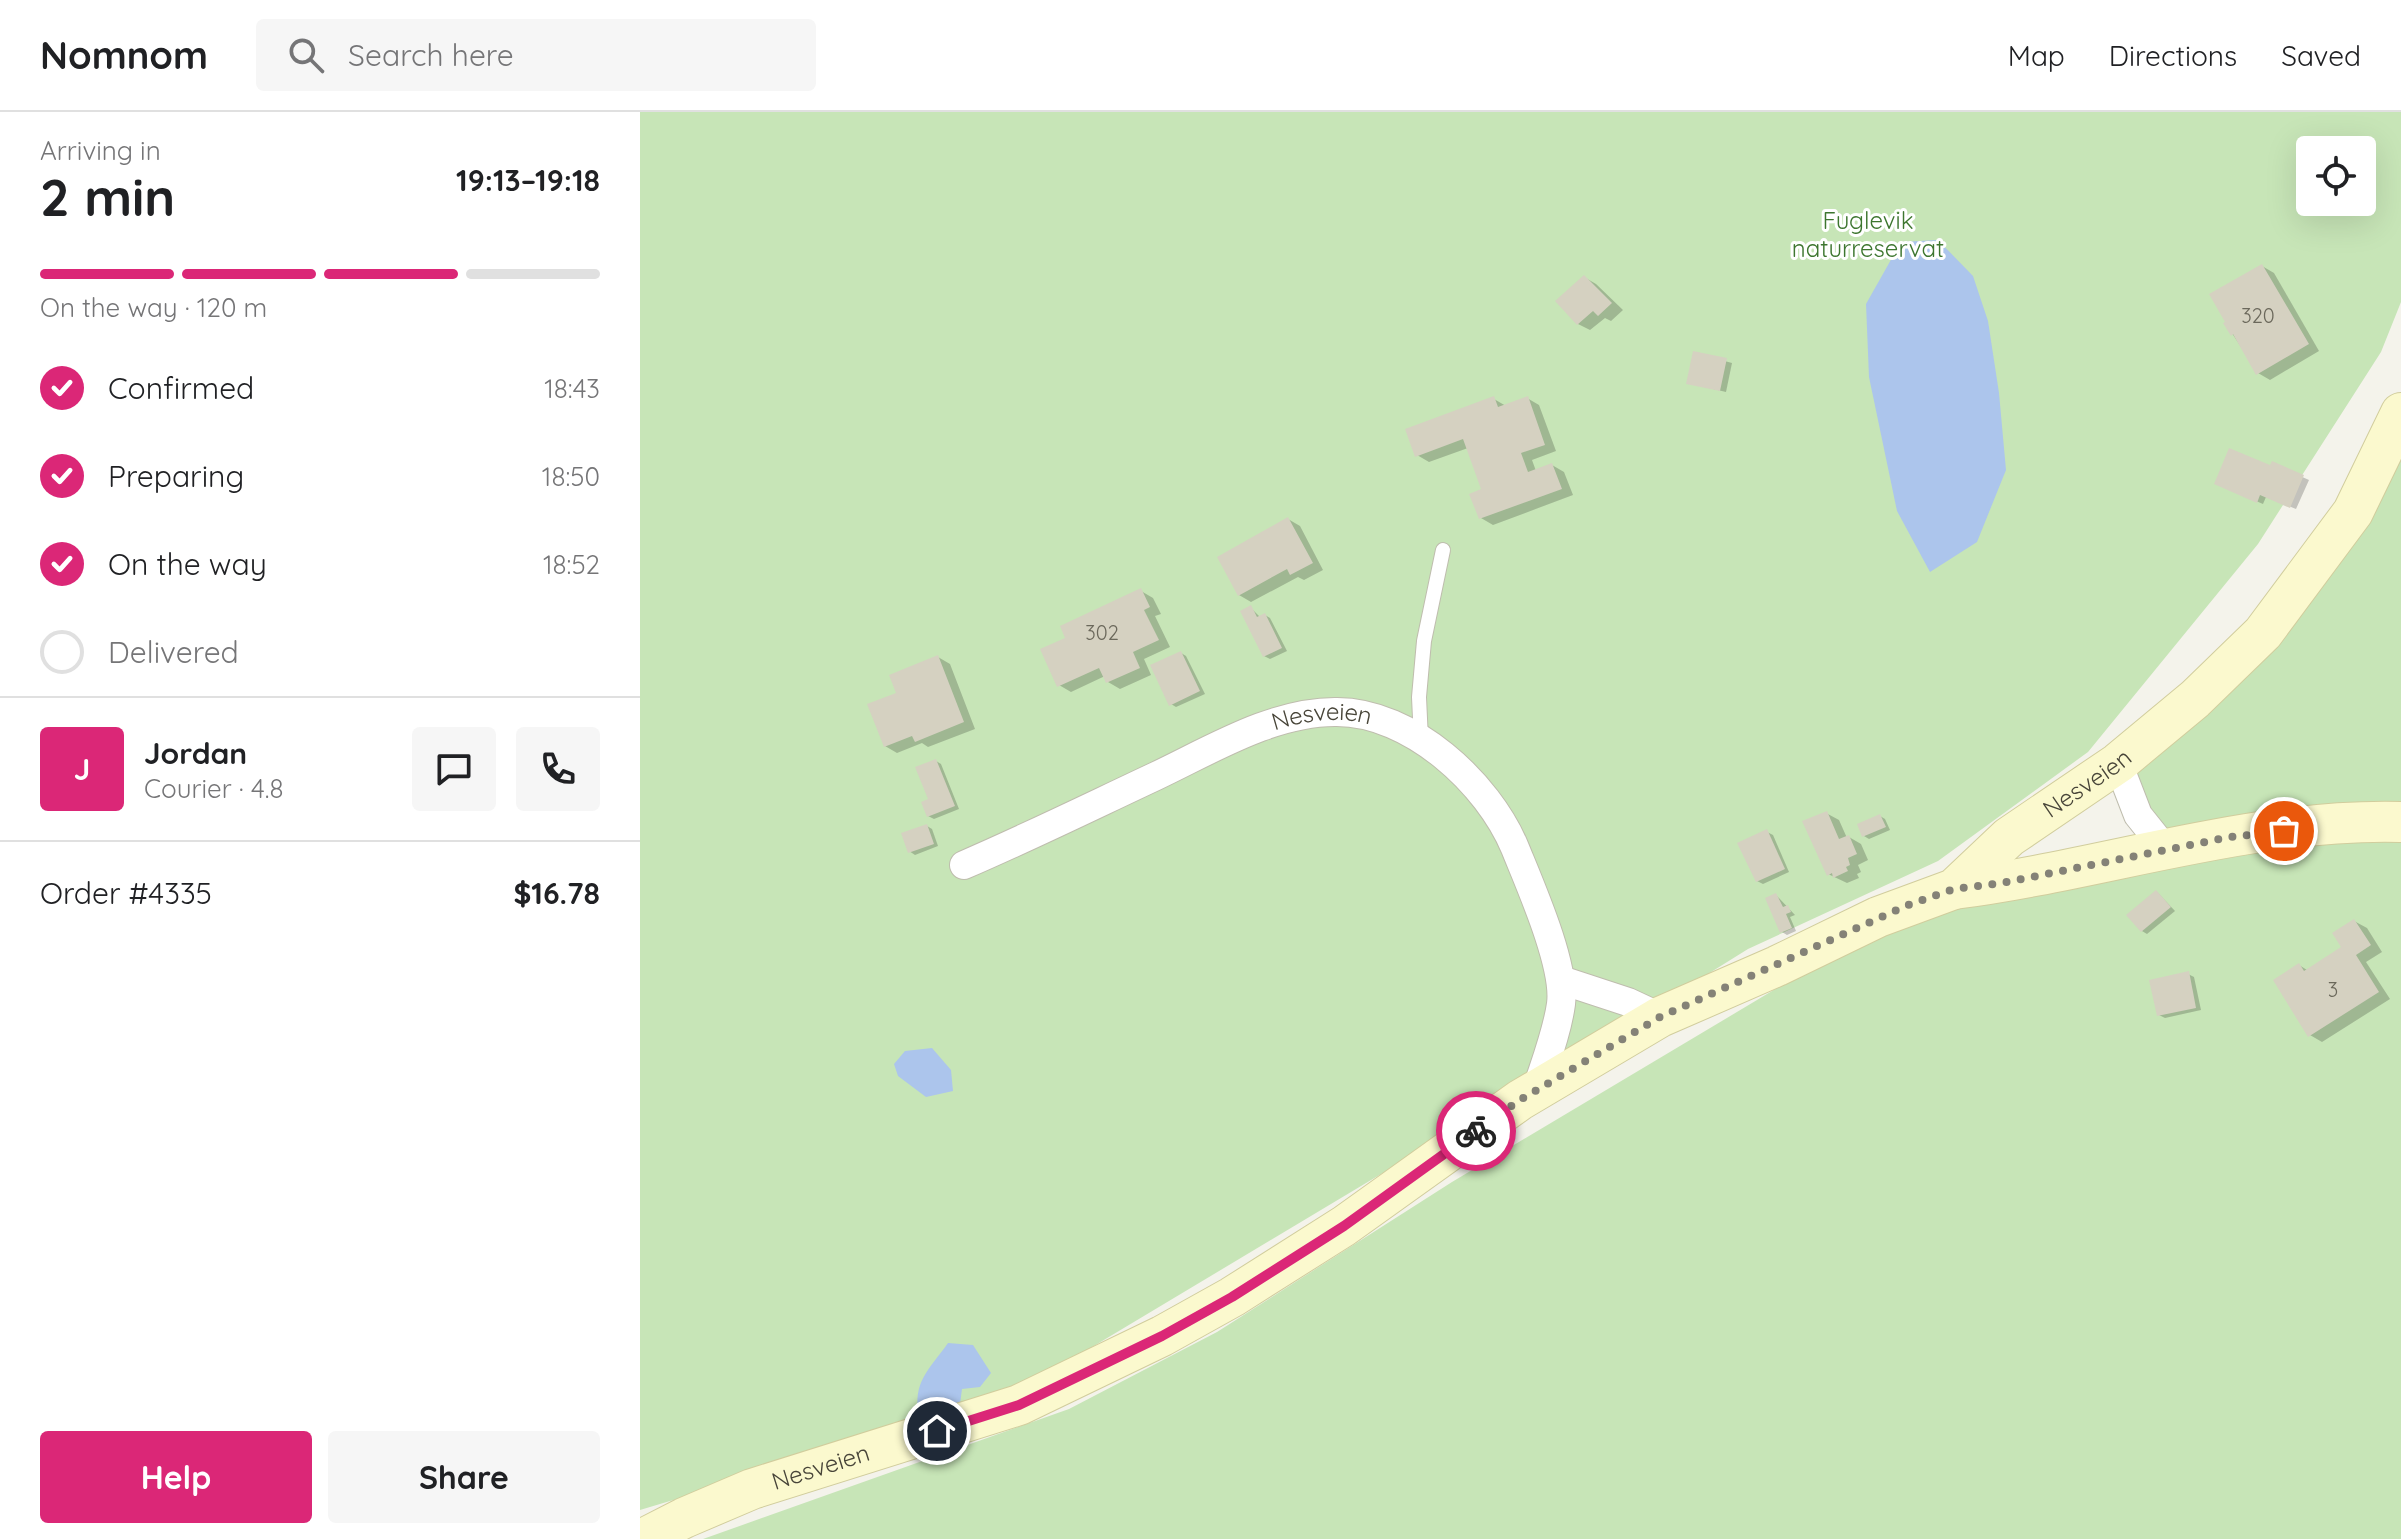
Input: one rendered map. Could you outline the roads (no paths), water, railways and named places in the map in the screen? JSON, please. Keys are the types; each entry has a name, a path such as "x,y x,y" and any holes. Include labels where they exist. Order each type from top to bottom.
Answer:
{"main road":[{"name":"Nesveien","path":"643,1539 752,1489 1019,1405 1162,1336 1232,1297 1344,1226 1536,1091 1660,1017 1777,966 1878,917 1954,889 2009,837 2118,763 2195,699 2263,633 2353,512 2401,413"},
{"path":"1954,889 2002,883 2244,835 2364,821 2401,822"}],"street":[{"name":"Nesveien","path":"964,865 1238,737 1291,718 1338,712 1385,720 1421,740 1468,777 1491,802 1509,833 1537,901 1561,980 1561,1003 1536,1091"},
{"path":"2118,763 2138,815 2166,850"},
{"path":"1561,980 1628,1002 1660,1017"}],"lane":[{"path":"1421,740 1419,697 1424,641 1443,550"}],"water":[{"path":"1938,240 1973,276 1988,321 2006,470 1977,542 1930,572 1897,511 1869,377 1866,304 1901,242"},
{"path":"932,1048 951,1070 953,1091 926,1097 898,1076 894,1064 905,1051"},
{"path":"948,1343 973,1345 991,1373 980,1387 962,1389 960,1404 919,1417 920,1385"}],"park label":[{"name":"Fuglevik naturreservat","path":"1868,235"}]}
